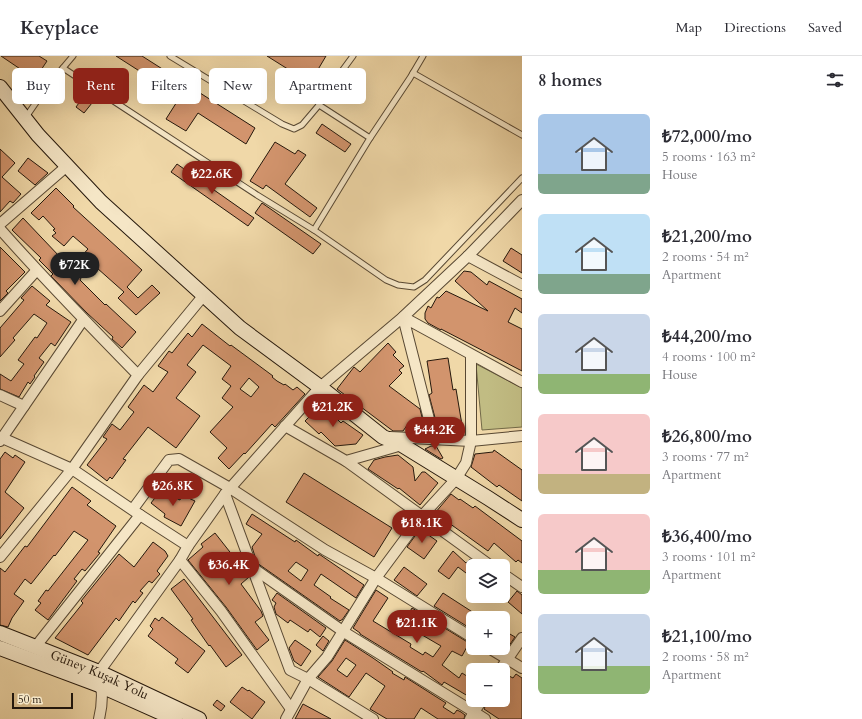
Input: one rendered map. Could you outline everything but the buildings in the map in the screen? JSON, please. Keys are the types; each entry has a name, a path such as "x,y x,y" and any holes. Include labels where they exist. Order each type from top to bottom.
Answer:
{"main road":[{"path":"0,87 38,135 101,202 240,328 320,387 383,437 402,445 522,520"},
{"name":"Güney Kuşak Yolu","path":"0,633 99,672 199,719"},
{"name":"Güney Kuşak Yolu","path":"0,648 102,686 176,719"}],"street":[{"path":"0,224 67,166"},
{"path":"99,719 102,706 102,686 99,672 180,560 188,546 227,491 320,387 403,317 468,256 522,200"},
{"path":"0,228 36,271 138,375"},
{"path":"468,256 522,285"},
{"path":"0,311 36,271"},
{"path":"0,557 72,469 138,375 204,295"},
{"path":"403,317 522,382"},
{"path":"403,317 434,439"},
{"path":"83,320 1,438 72,469 188,546"},
{"path":"286,719 308,679 327,657 344,632 376,578 422,516 456,478 466,463 471,441 471,355"},
{"path":"0,395 24,406"},
{"path":"285,426 346,461 482,559"},
{"path":"383,437 471,441 522,436"},
{"path":"346,461 402,445"},
{"path":"36,646 136,512 169,460 179,459 227,491 325,550 376,578 466,634"},
{"path":"227,491 290,670 308,679 373,719"},
{"path":"180,560 221,611 291,709"},
{"path":"253,568 344,632 472,716 485,719"},
{"path":"510,579 522,587"},
{"path":"504,663 522,638"},
{"path":"500,655 522,668"},
{"path":"472,716 478,707"}],"lane":[{"path":"63,68 73,56"},
{"path":"170,56 282,124 294,129 302,126 320,105 353,56"},
{"path":"314,230 370,138 423,56"},
{"path":"65,69 256,195 314,230 386,280 398,285 414,287 425,280 522,178"},
{"path":"413,73 522,135"},
{"path":"25,119 35,104"},
{"path":"320,105 370,138"}],"shaded area":[{"path":"476,364 522,388 522,427 482,430"}]}
